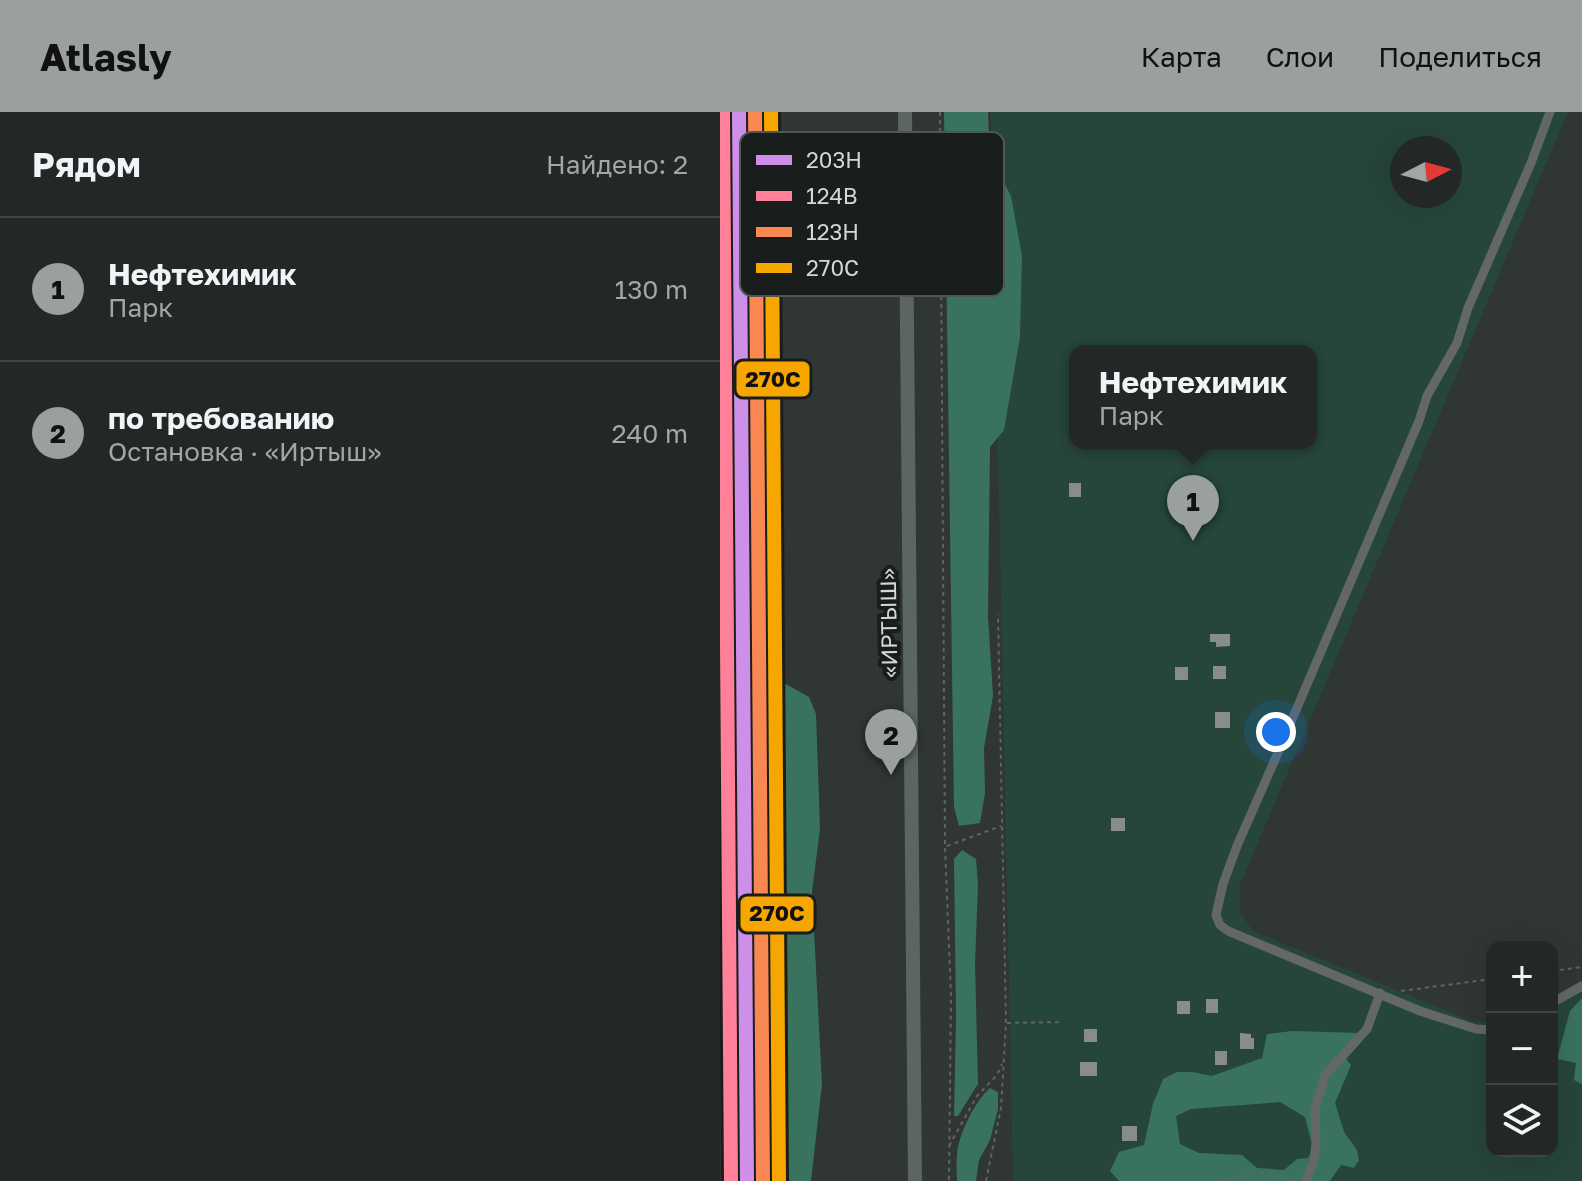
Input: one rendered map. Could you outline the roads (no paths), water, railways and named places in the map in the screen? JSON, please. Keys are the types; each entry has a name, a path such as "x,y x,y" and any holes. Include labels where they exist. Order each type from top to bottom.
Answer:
{"main road":[{"name":"«ИРТЫШ»","path":"905,112 905,132"},
{"name":"«ИРТЫШ»","path":"907,296 915,1181"}],"street":[{"path":"1486,1030 1420,1011 1228,931 1216,915 1237,846 1317,663 1427,396 1457,343 1471,300 1550,112"},
{"path":"1558,1000 1582,986"},
{"path":"1306,1180 1314,1160 1315,1109 1325,1075 1367,1029 1380,993"}],"railway":[{"path":"720,206 727,112"}],"place":[{"name":"Нефтехимик","path":"1193,541"},
{"name":"по требованию","path":"891,775"}]}
